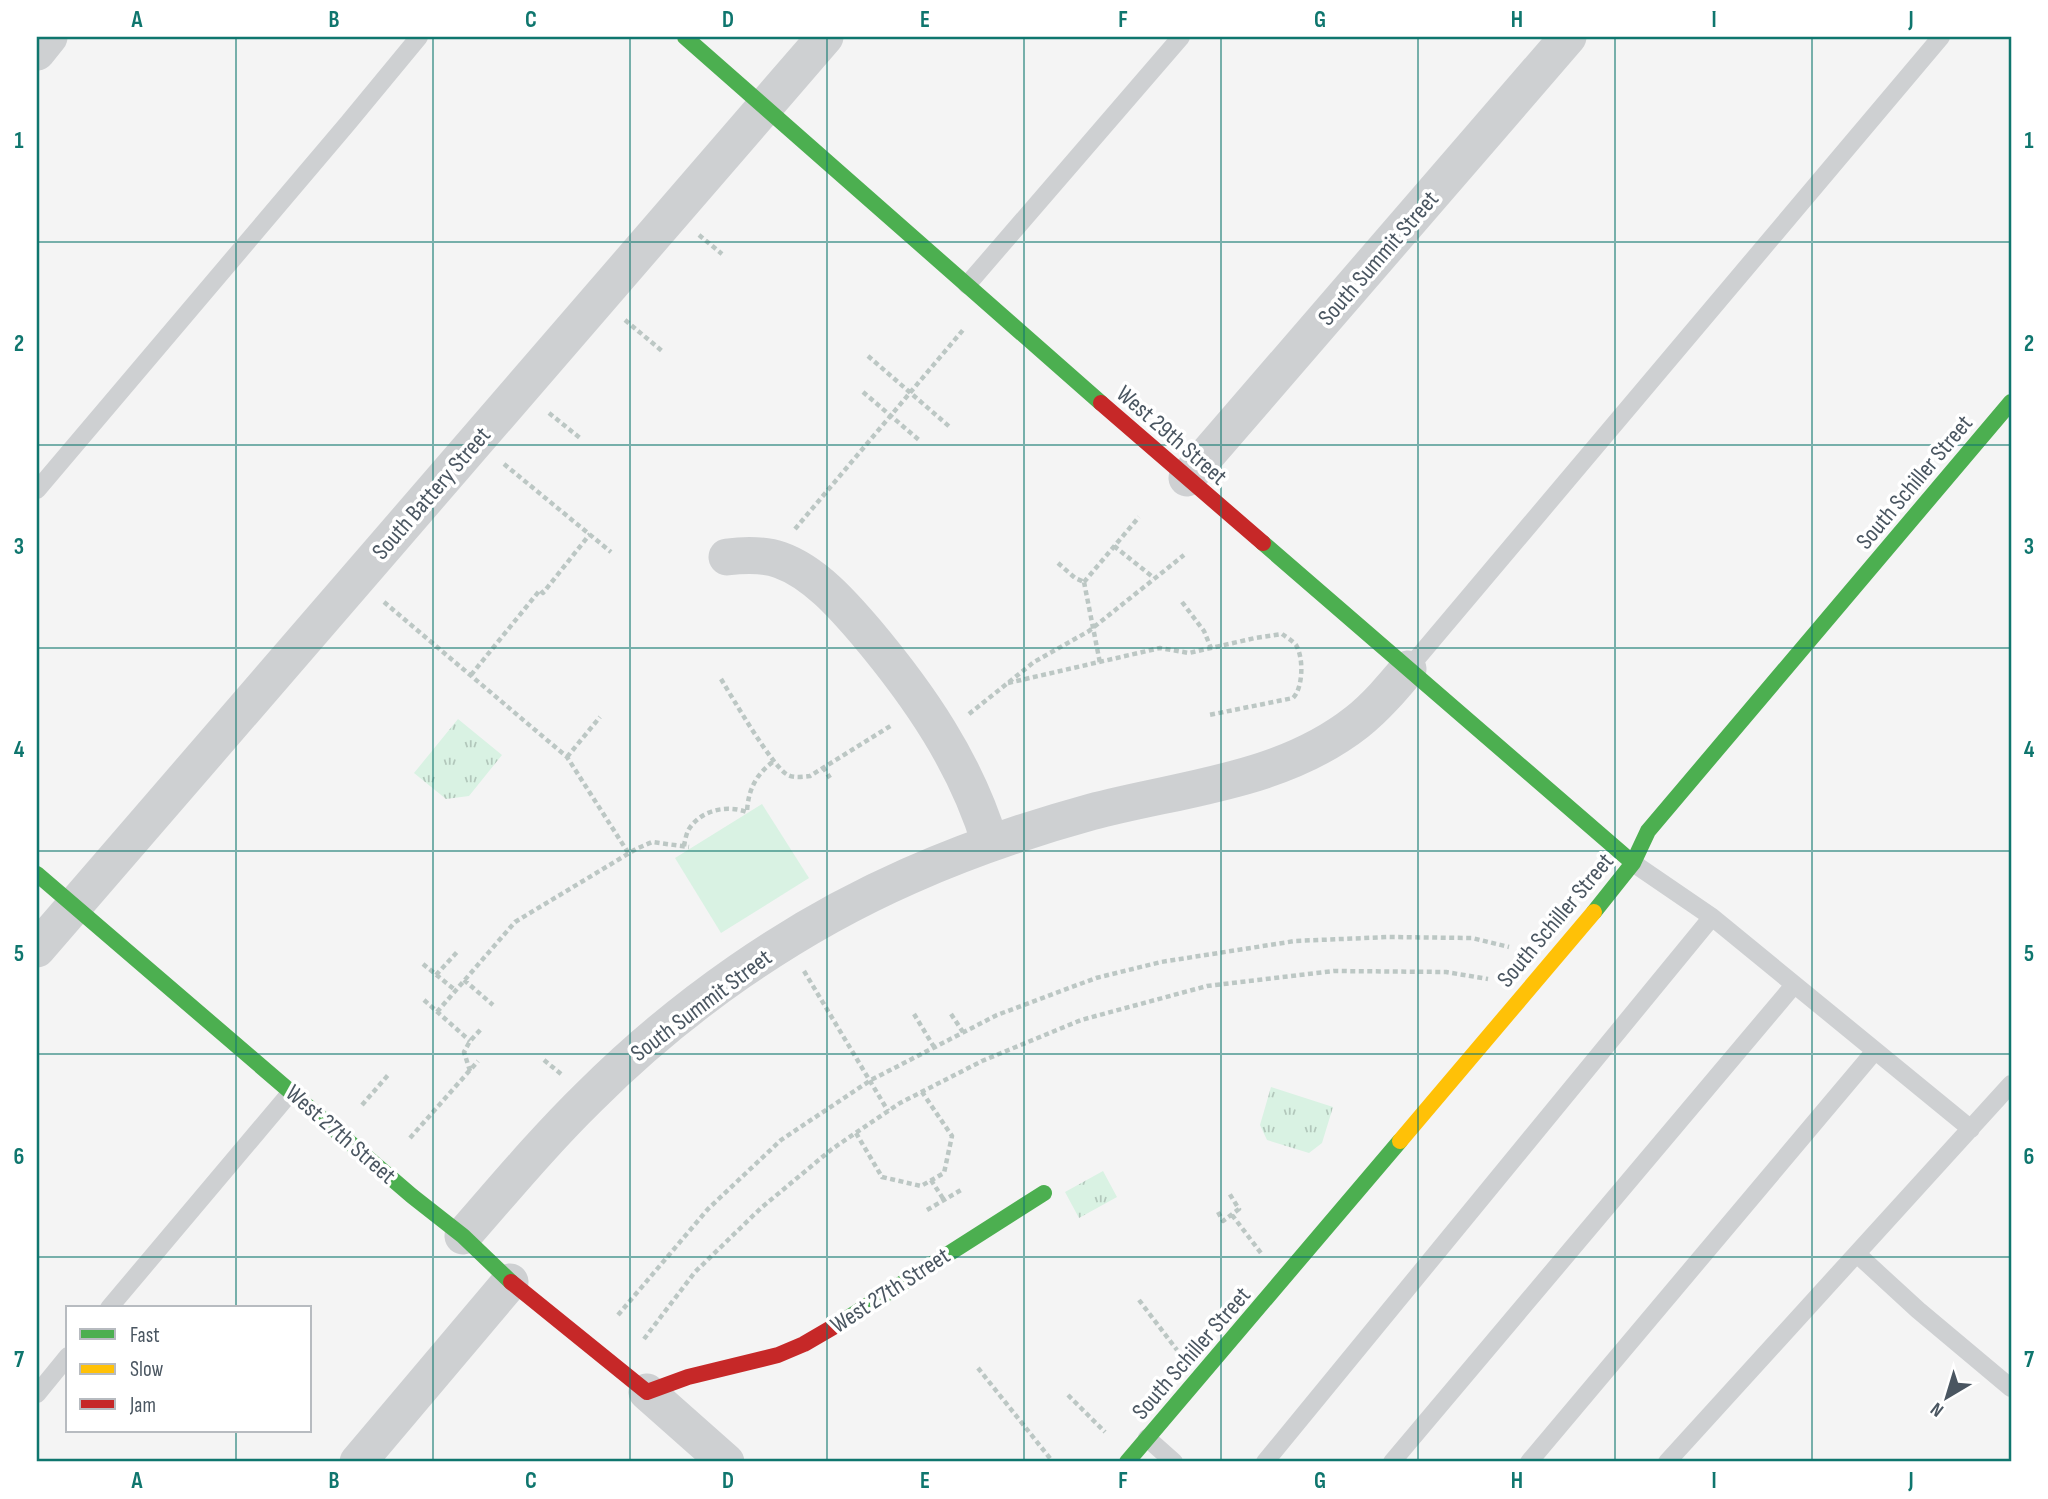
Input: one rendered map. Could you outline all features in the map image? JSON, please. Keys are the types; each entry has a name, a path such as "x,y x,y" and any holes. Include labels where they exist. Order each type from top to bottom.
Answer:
{"street":[{"path":"37,52 49,37"},
{"name":"West 29th Street","path":"685,37 1187,478 1633,863"},
{"name":"South Battery Street","path":"37,950 825,37"},
{"name":"South Summit Street","path":"1187,478 1561,39"},
{"name":"South Schiller Street","path":"1130,1459 1608,896 1633,863 1648,831 2011,402"},
{"path":"727,557 749,555 780,560 815,580 842,604 924,705 956,762 990,843"},
{"name":"South Summit Street","path":"463,1236 589,1096 641,1048 711,993 848,904 990,843 1089,812 1215,786 1286,763 1325,743 1357,722 1385,697 1408,669"},
{"name":"West 27th Street","path":"37,874 412,1196 463,1236 510,1282 647,1392 726,1462"},
{"name":"West 27th Street","path":"647,1392 688,1377 778,1355 804,1344 1044,1193"},
{"path":"358,1462 510,1282"}],"lane":[{"path":"37,490 419,37"},
{"path":"967,285 1181,37"},
{"path":"1408,669 1941,37"},
{"path":"1997,419 2011,431"},
{"path":"1633,863 1712,917 1970,1129"},
{"path":"1265,1462 1712,917"},
{"path":"1392,1462 1794,985"},
{"path":"1529,1462 1874,1052"},
{"path":"1667,1462 2011,1084"},
{"path":"111,1306 291,1092"},
{"path":"1857,1254 1918,1310 2011,1388"},
{"path":"37,1394 66,1358"},
{"path":"1147,1438 1174,1462"}],"path":[{"path":"600,299 662,351"},
{"path":"797,527 985,301"},
{"path":"868,356 951,428"},
{"path":"863,392 919,440"},
{"path":"477,441 611,552"},
{"path":"1084,582 1139,517"},
{"path":"471,675 540,590 543,593 590,534"},
{"path":"1114,545 1154,578"},
{"path":"977,707 1034,663 1093,628 1184,555"},
{"path":"1058,563 1084,582"},
{"path":"356,579 567,757 629,854"},
{"path":"1084,582 1100,663"},
{"path":"1182,602 1204,631 1211,648"},
{"path":"1008,683 1160,648 1189,653 1283,634 1296,646 1301,670 1299,692 1293,698 1209,715"},
{"path":"721,679 774,761 786,775 798,777 810,776 924,705"},
{"path":"567,757 600,717"},
{"path":"437,1012 515,922 652,842 686,847 689,830 717,809 733,807 747,812 752,785 764,768 774,761"},
{"path":"823,767 830,778"},
{"path":"618,1315 708,1209 780,1140 871,1080 997,1015 1096,978 1161,962 1295,941 1472,937 1509,947"},
{"path":"436,975 458,951"},
{"path":"423,964 455,990"},
{"path":"644,1339 695,1272 751,1218 822,1157 888,1111 922,1092 982,1061 1081,1020 1207,986 1334,971 1446,972 1482,977 1525,991"},
{"path":"808,978 888,1111"},
{"path":"464,980 493,1005"},
{"path":"424,1000 470,1041"},
{"path":"914,1014 934,1047"},
{"path":"951,1014 963,1032"},
{"path":"470,1071 464,1052 482,1028"},
{"path":"544,1060 564,1076"},
{"path":"410,1138 478,1061"},
{"path":"856,1133 882,1177 921,1186 944,1173 952,1136 922,1092"},
{"path":"931,1180 944,1200"},
{"path":"927,1210 961,1190"},
{"path":"1218,1212 1223,1221 1239,1209 1229,1193"},
{"path":"1231,1214 1254,1246"},
{"path":"1139,1300 1164,1335 1201,1377"},
{"path":"978,1368 1053,1462"},
{"path":"1068,1395 1130,1459"}],"green space":[{"path":"458,719 502,755 469,796 446,799 414,773"},
{"path":"762,804 809,878 721,933 675,858"},
{"path":"1271,1087 1333,1107 1322,1143 1309,1153 1267,1140 1260,1125"},
{"path":"1103,1171 1117,1197 1079,1218 1065,1192"}],"traffic: fast":[{"path":"685,37 1101,403"},
{"path":"1594,912 1633,863 1648,831 2011,402"},
{"path":"1263,543 1633,863"},
{"path":"37,874 412,1196 463,1236 511,1282"},
{"path":"1127,1462 1400,1141"},
{"path":"840,1323 1044,1193"}],"traffic: slow":[{"path":"1400,1141 1594,912"}],"traffic: jam":[{"path":"1101,403 1263,543"},
{"path":"511,1282 647,1392 688,1377 778,1355 804,1344 840,1323"}]}
